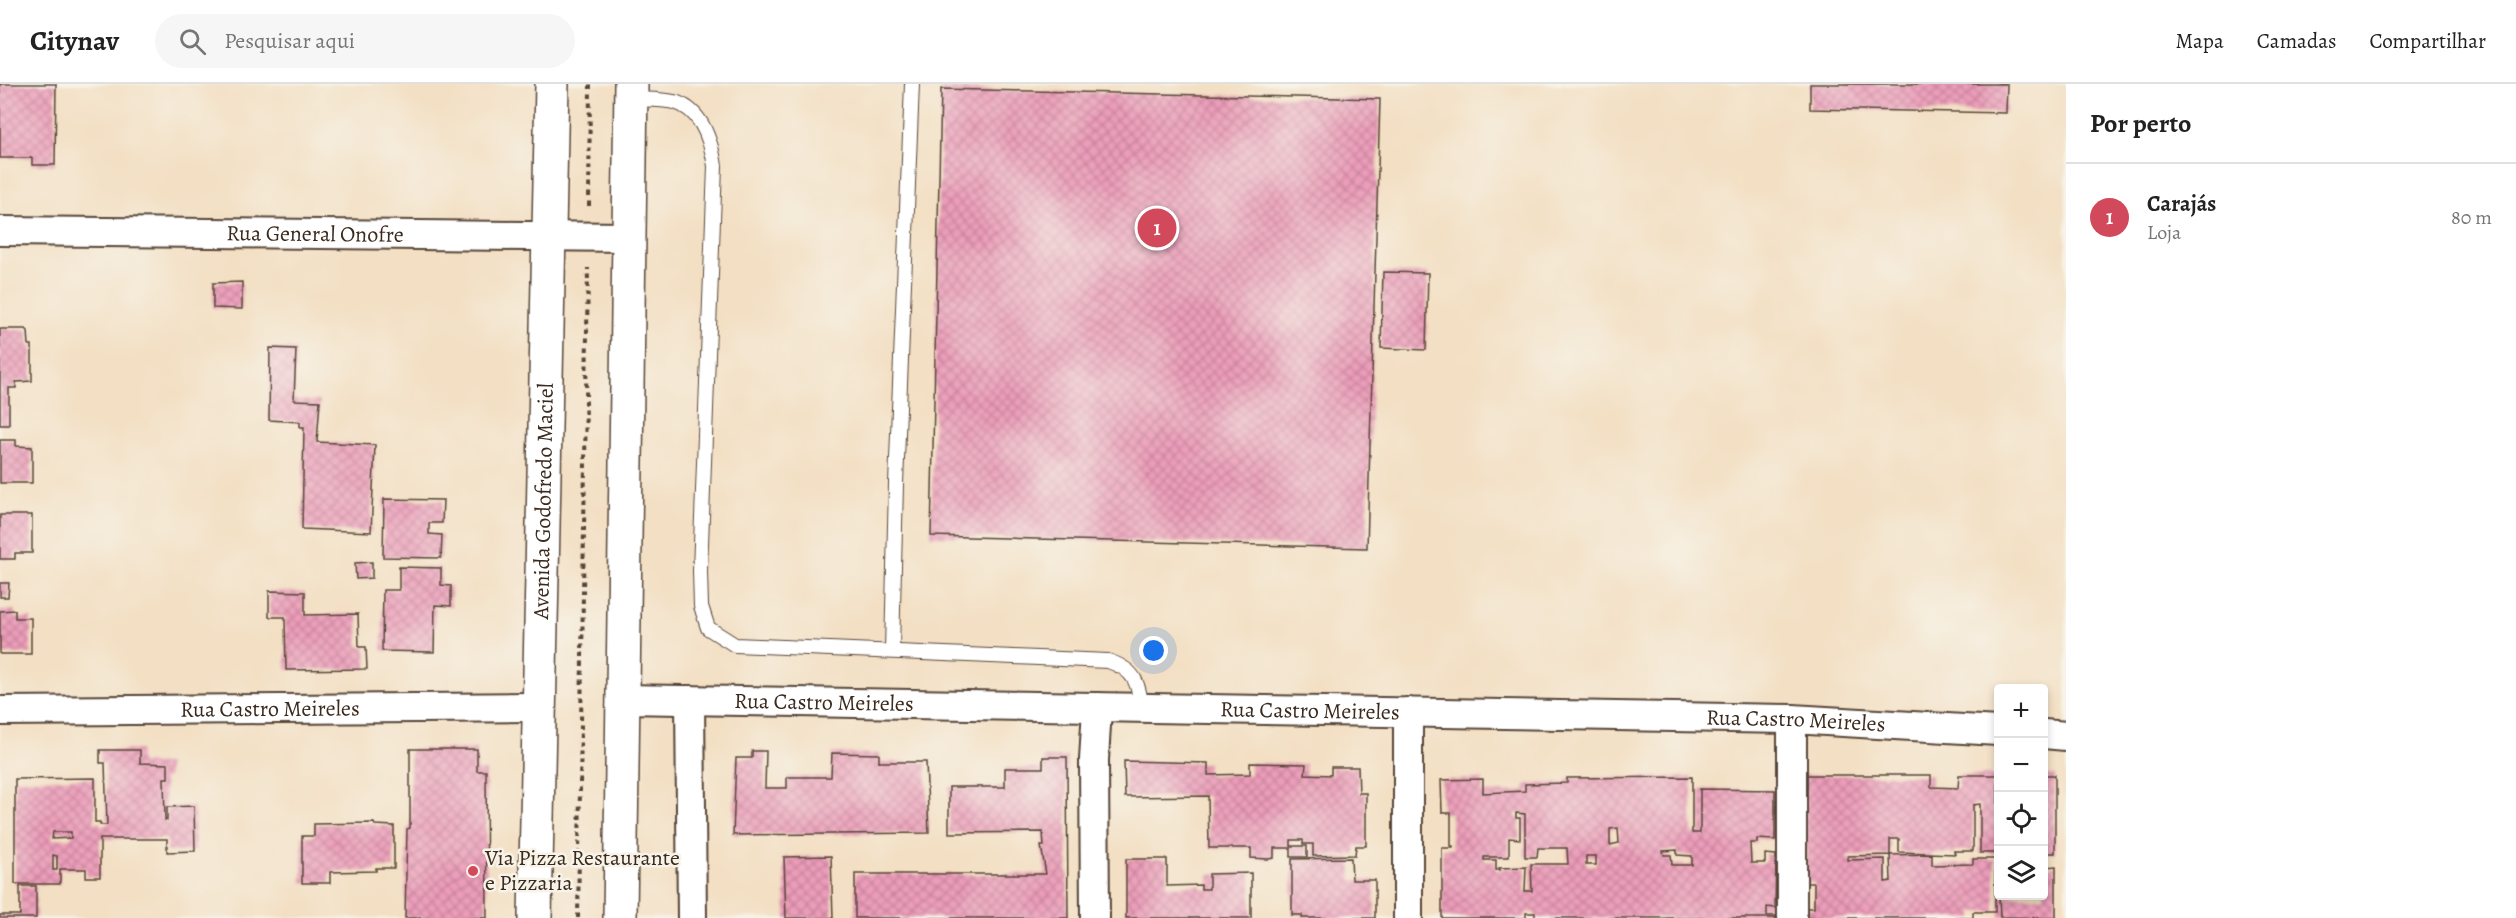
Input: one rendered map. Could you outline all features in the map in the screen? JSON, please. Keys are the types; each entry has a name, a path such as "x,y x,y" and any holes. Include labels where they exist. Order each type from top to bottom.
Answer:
{"main road":[{"name":"Avenida Godofredo Maciel","path":"536,918 552,84"},
{"path":"620,918 631,92"}],"street":[{"name":"Rua General Onofre","path":"0,231 629,237"},
{"name":"Rua Castro Meireles","path":"622,699 1792,719 1994,731"},
{"path":"690,700 692,918"},
{"name":"Rua Castro Meireles","path":"0,711 540,707"},
{"path":"1095,918 1094,760 1097,707"},
{"path":"1408,712 1408,918"},
{"path":"1792,719 1792,918"},
{"path":"2048,734 2066,736"}],"lane":[{"path":"892,651 896,484 912,84"},
{"path":"631,92 674,102 690,109 702,125 711,143 715,166 700,571 701,606 708,628 735,645 1108,661 1122,666 1132,675 1138,688 1142,709"}],"path":[{"name":"Avenida Godofredo Maciel","path":"578,918 590,84"}],"building":[{"path":"0,84 56,84 55,165 32,165 32,158 0,158"},
{"path":"1810,84 2007,84 2006,113 1810,109"},
{"path":"941,89 1380,99 1367,548 931,536"},
{"path":"1383,272 1428,273 1426,350 1381,348"},
{"path":"242,282 242,309 213,308 213,283"},
{"path":"0,329 26,329 29,345 32,345 32,381 16,382 16,388 9,388 9,425 0,425"},
{"path":"270,348 296,349 294,400 320,401 317,442 375,445 371,532 302,529 304,427 300,427 300,422 269,420"},
{"path":"0,440 16,440 16,446 32,447 32,483 0,483"},
{"path":"384,499 443,500 442,523 429,523 429,534 442,535 441,558 383,557"},
{"path":"0,515 32,515 32,553 15,553 15,559 0,559"},
{"path":"372,562 372,578 356,579 355,563"},
{"path":"399,567 441,568 441,585 451,586 451,606 435,605 434,652 382,651 383,590 399,590"},
{"path":"0,583 9,583 8,597 0,597"},
{"path":"269,591 305,592 305,615 358,614 359,647 366,647 367,669 286,670 285,617 269,617"},
{"path":"15,610 15,618 31,618 31,654 0,654 0,611"},
{"path":"410,749 477,749 477,771 486,771 487,918 405,918 407,829 410,828"},
{"path":"100,750 140,750 140,763 168,764 168,778 164,778 165,820 167,820 167,807 194,806 195,851 167,852 167,839 100,839 100,877 86,877 86,869 60,869 60,884 15,884 15,779 95,778 95,822 107,825 105,763 100,763","holes":["53,832 71,832 71,838 52,839","53,855 57,856 57,870 53,870"]},
{"path":"752,751 766,751 765,788 787,788 787,777 831,777 832,753 879,754 879,762 926,762 929,833 733,835 736,758 752,758"},
{"path":"1043,757 1067,757 1068,918 855,918 855,874 1046,874 1041,846 1044,846 1043,832 949,833 949,787 1005,787 1005,768 1043,768"},
{"path":"1124,761 1208,763 1208,775 1250,774 1250,763 1306,764 1305,774 1331,775 1331,767 1358,767 1359,793 1366,793 1366,846 1356,846 1355,855 1313,856 1313,844 1303,844 1303,840 1291,840 1291,846 1307,846 1307,857 1291,857 1291,848 1274,848 1274,858 1268,859 1251,858 1251,848 1209,848 1208,796 1125,797"},
{"path":"1804,775 1931,775 1931,787 1958,788 1959,775 1994,775 1994,853 1980,853 1980,804 1973,805 1973,851 1954,851 1955,854 1899,852 1899,839 1890,839 1890,855 1932,854 1932,865 1973,864 1973,859 1994,859 1995,912 1973,912 1973,918 1807,918 1806,908 1814,908 1814,883 1806,883","holes":["1890,855 1891,881 1885,882 1885,859 1848,860 1848,856"]},
{"path":"2048,775 2055,775 2055,853 2048,853"},
{"path":"1692,777 1692,833 1700,833 1700,789 1775,790 1775,840 1757,839 1757,843 1750,843 1751,863 1765,863 1765,854 1776,855 1775,908 1767,907 1767,916 1776,916 1776,918 1535,918 1535,913 1526,913 1526,918 1442,918 1442,848 1453,848 1453,846 1451,846 1451,813 1442,813 1441,780 1483,779 1483,793 1525,791 1525,784 1567,783 1567,778","holes":["1516,813 1525,814 1525,857 1537,857 1538,848 1567,848 1568,864 1531,864 1532,891 1525,891 1526,867 1496,870 1496,860 1484,860 1484,857 1509,857 1509,838 1520,839 1520,818 1516,818","1618,828 1619,843 1610,845 1610,829","1677,850 1677,855 1692,856 1692,865 1672,865 1671,855 1664,855 1663,851","1586,856 1596,856 1596,865 1586,865"]},
{"path":"374,823 375,825 394,826 394,868 376,868 376,871 330,872 330,883 302,883 302,836 314,836 314,824"},
{"path":"831,856 833,918 786,918 784,857"},
{"path":"1351,858 1352,880 1375,880 1375,918 1302,918 1302,915 1292,915 1292,859"},
{"path":"1126,859 1167,859 1167,886 1201,885 1201,889 1209,889 1209,874 1251,873 1251,918 1126,918"},
{"path":"2056,866 2056,918 2000,917 1999,900 2048,900 2048,867"},
{"path":"20,886 36,886 36,918 0,918 0,915 20,915"}],"place":[{"name":"Carajás","path":"1157,228"},
{"name":"Via Pizza Restaurante e Pizzaria","path":"473,871"}]}
